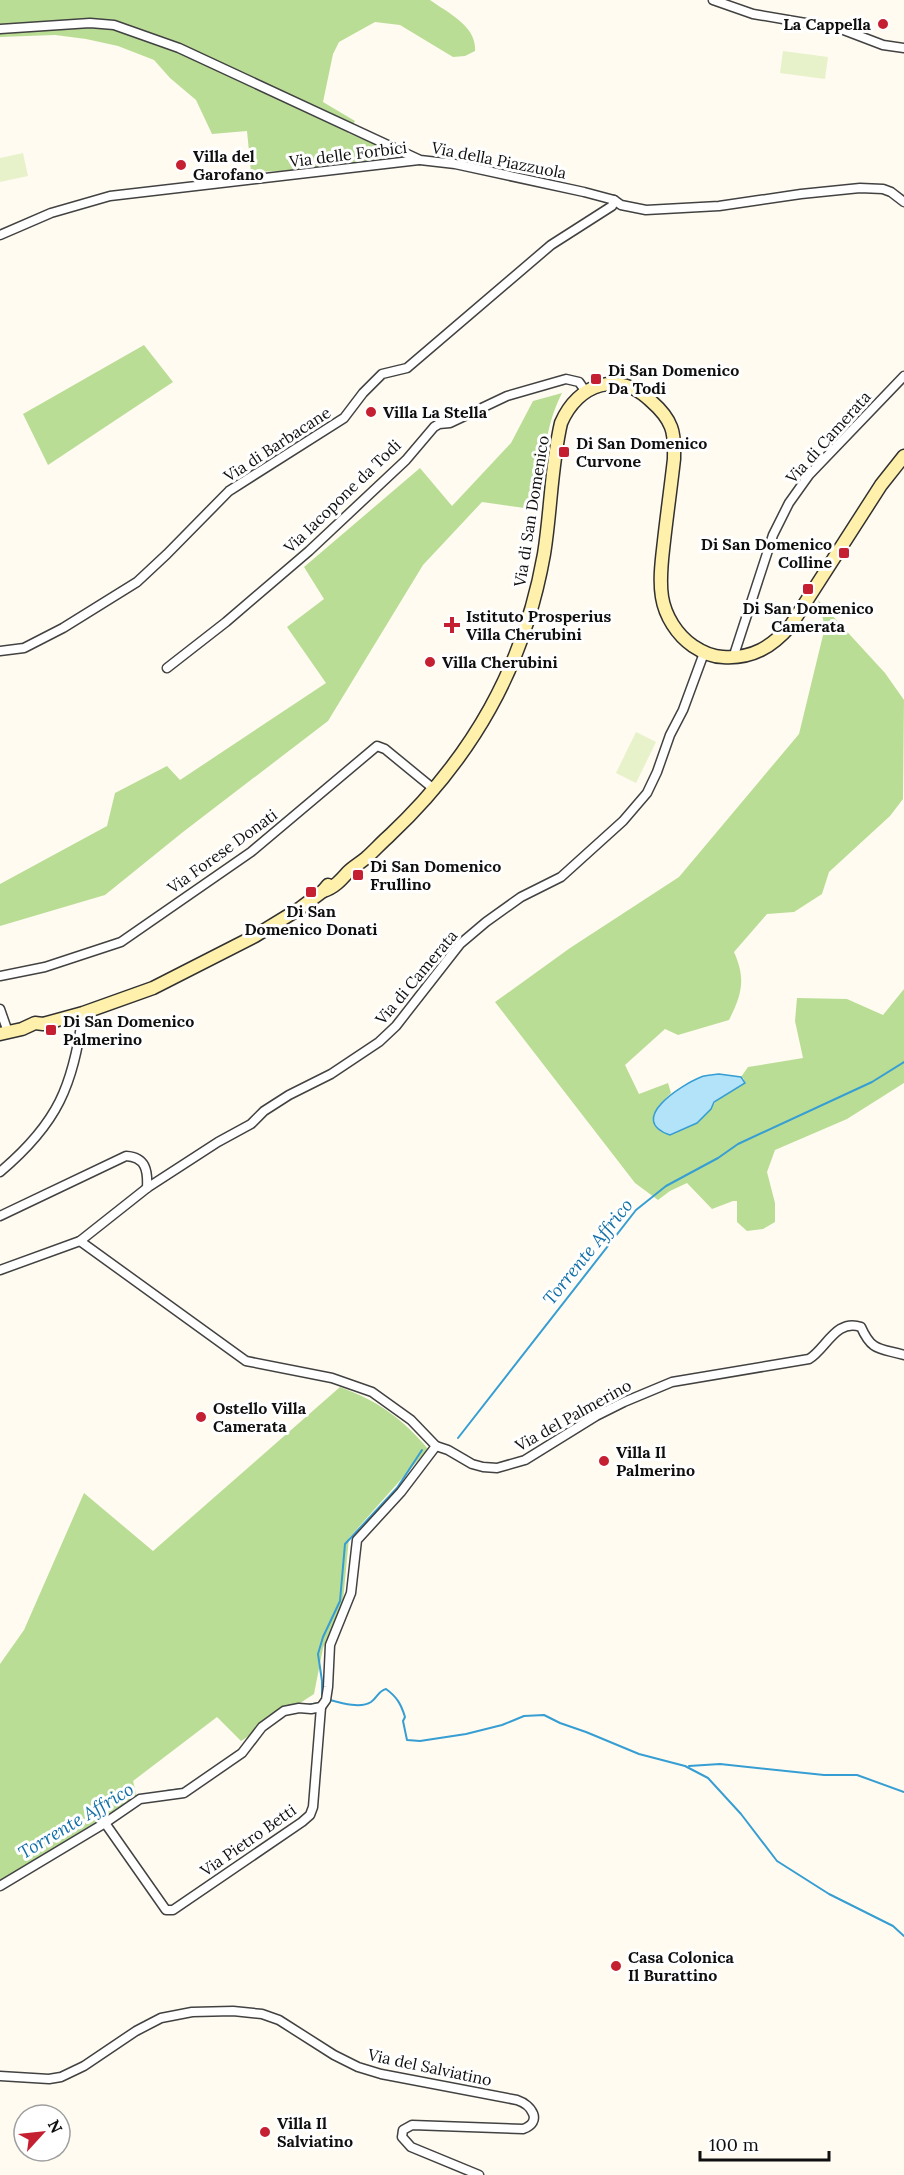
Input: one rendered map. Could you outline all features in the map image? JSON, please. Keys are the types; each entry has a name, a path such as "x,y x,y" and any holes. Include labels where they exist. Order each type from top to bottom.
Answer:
{"main road":[{"path":"586,392 598,385 608,383 622,384 639,391 664,414 671,427 675,442 661,568 662,596 668,615 677,631 687,642 704,653 718,657 733,658 752,654 768,647 790,626 881,484 904,456"},
{"name":"Via di San Domenico","path":"4,1033 22,1029 29,1030 153,987 210,961 255,936 323,891 330,889 395,831 435,790 473,738 494,702 514,658 530,614 542,561 561,423 571,406 586,392"}],"street":[{"path":"713,0 753,14 841,29 883,45 904,48"},
{"name":"Via della Piazzuola","path":"0,29 90,23 114,25 179,48 420,160 455,164 573,189 614,200 621,205 646,210 719,206 860,188 883,189 899,196 904,202"},
{"name":"Via delle Forbici","path":"0,236 51,213 110,196 420,160"},
{"name":"Via di Barbacane","path":"0,651 24,648 137,582 229,491 344,418 363,393 382,374 407,368 551,245 612,206 614,200"},
{"name":"Via di Camerata","path":"733,658 773,536 789,503 809,475 904,376"},
{"name":"Via Iacopone da Todi","path":"167,668 226,622 309,551 406,460 434,427 450,423 507,396 566,379 579,382 586,392"},
{"name":"Via di Camerata","path":"0,1270 80,1241 147,1188 218,1142 251,1124 264,1111 289,1095 331,1074 379,1042 396,1026 460,944 521,897 561,877 623,821 647,793 670,735 683,710 704,653"},
{"name":"Via Forese Donati","path":"0,976 45,967 121,942 251,852 376,746 385,749 435,790"},
{"path":"0,1010 4,1033"},
{"path":"0,1172 30,1146 58,1107 68,1088 80,1040 83,1013"},
{"path":"68,1017 75,1026 80,1040"},
{"path":"0,1216 126,1156 139,1159 144,1163 147,1188"},
{"name":"Via del Palmerino","path":"80,1241 246,1361 332,1378 372,1392 404,1415 436,1446 483,1467 511,1465 535,1454 596,1416 655,1388 695,1377 808,1359 818,1353 828,1338 840,1329 854,1325 861,1327 867,1341 873,1346 904,1355"},
{"name":"Via Pietro Betti","path":"105,1823 166,1910 173,1910 310,1815 313,1807 321,1707 326,1700 328,1686 330,1645 351,1593 357,1540 401,1492 436,1446"},
{"path":"0,1886 105,1823 140,1799 184,1793 242,1753 262,1727 284,1711 321,1707"},
{"name":"Via del Salviatino","path":"0,2076 49,2079 67,2075 152,2022 174,2015 218,2011 262,2014 279,2020 334,2055 358,2067 381,2074 517,2100 527,2105 532,2109 533,2118 531,2125 523,2129 412,2125 403,2130 402,2137 411,2147 479,2175"}],"green space":[{"path":"0,0 430,0 453,15 466,27 474,42 475,51 465,56 453,57 400,25 375,22 339,42 333,54 323,102 355,121 348,133 383,147 381,167 251,172 247,131 212,134 196,100 170,78 154,60 118,46 86,39 55,35 0,37"},
{"path":"783,51 828,57 825,79 780,73"},
{"path":"23,153 28,176 0,182 0,158"},
{"path":"144,345 173,382 48,465 23,414"},
{"path":"562,393 547,436 539,510 482,502 423,565 328,721 105,895 0,926 0,884 107,826 115,793 167,766 180,780 326,683 287,627 324,599 304,567 420,468 452,506 511,443 533,401"},
{"path":"818,600 885,673 904,700 903,799 890,816 829,872 822,894 794,912 767,914 734,952 740,970 741,986 729,1020 678,1035 665,1029 625,1065 639,1094 668,1083 671,1093 659,1105 711,1109 718,1100 741,1084 744,1079 741,1077 748,1067 803,1058 795,1021 797,998 847,999 883,1015 904,989 904,1083 847,1119 775,1150 767,1172 775,1203 775,1222 763,1229 747,1231 737,1222 737,1201 712,1209 687,1183 658,1200 635,1183 495,1002 570,948 679,877 799,734 825,627"},
{"path":"636,732 656,742 636,783 616,773"},
{"path":"340,1387 366,1398 399,1419 428,1449 349,1538 343,1601 323,1648 314,1694 241,1741 217,1717 133,1781 137,1797 0,1881 0,1664 24,1630 84,1493 153,1551"}],"water":[{"path":"707,1075 741,1077 745,1083 714,1102 711,1109 697,1123 670,1135 658,1129 653,1121 655,1112 662,1103 692,1081"}],"waterway":[{"name":"Torrente Affrico","path":"458,1438 636,1210 666,1186 718,1158 738,1144 872,1082 904,1062"},
{"name":"Torrente Affrico","path":"306,1705 320,1703 322,1698 318,1654 323,1637 340,1601 345,1544 397,1488 422,1450"},
{"path":"322,1698 360,1705 371,1702 386,1689 396,1698 402,1708 407,1740 420,1741 466,1734 502,1725 524,1716 544,1715 639,1754 685,1766 708,1778 741,1814 777,1861 829,1894 893,1926 904,1936"},
{"name":"Torrente Affrico","path":"266,1720 286,1706 294,1705"},
{"path":"689,1766 720,1764 824,1775 857,1775 904,1792"},
{"name":"Torrente Affrico","path":"166,1791 182,1789 189,1785"},
{"name":"Torrente Affrico","path":"76,1836 114,1812"}],"place":[{"name":"La Cappella","path":"883,24"},
{"name":"Villa del Garofano","path":"181,165"},
{"name":"Di San Domenico Da Todi","path":"596,379"},
{"name":"Villa La Stella","path":"371,412"},
{"name":"Di San Domenico Curvone","path":"564,452"},
{"name":"Di San Domenico Colline","path":"844,553"},
{"name":"Di San Domenico Camerata","path":"808,589"},
{"name":"Istituto Prosperius Villa Cherubini","path":"452,625"},
{"name":"Villa Cherubini","path":"430,662"},
{"name":"Di San Domenico Frullino","path":"358,875"},
{"name":"Di San Domenico Donati","path":"311,892"},
{"name":"Di San Domenico Palmerino","path":"51,1030"},
{"name":"Ostello Villa Camerata","path":"201,1417"},
{"name":"Villa Il Palmerino","path":"604,1461"},
{"name":"Casa Colonica Il Burattino","path":"616,1966"},
{"name":"Villa Il Salviatino","path":"265,2132"}]}
